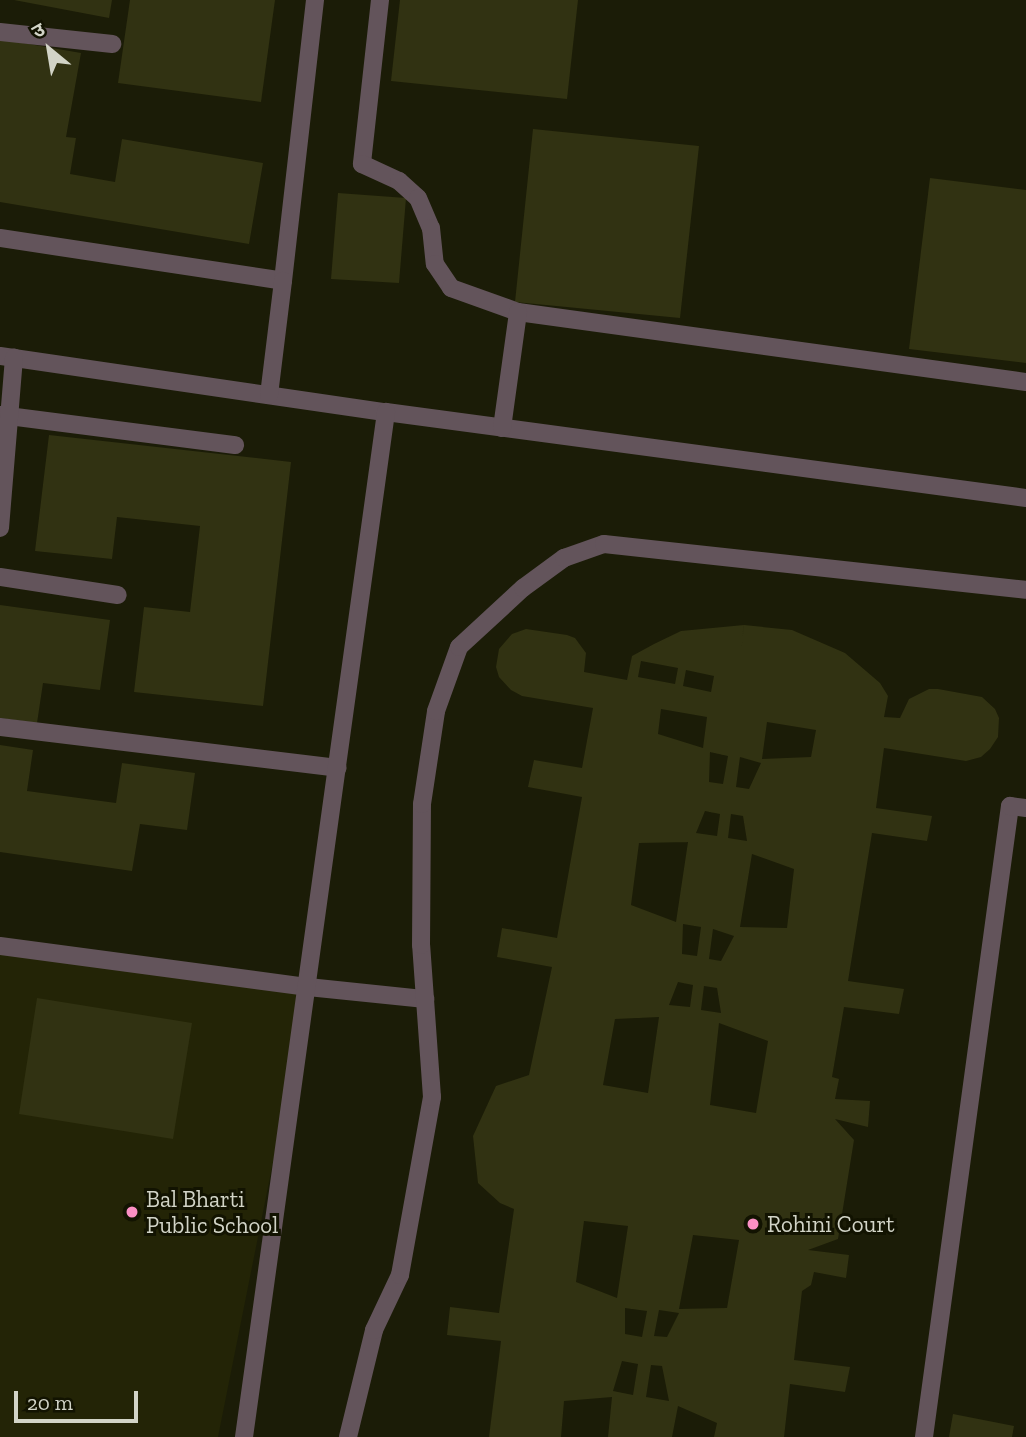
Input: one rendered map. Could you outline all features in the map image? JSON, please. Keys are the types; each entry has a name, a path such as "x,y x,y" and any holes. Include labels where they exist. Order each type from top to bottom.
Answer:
{"street":[{"path":"269,395 315,0"},
{"path":"380,0 362,164 399,181 418,198 431,228 435,264 451,288 518,312 1026,382"},
{"path":"0,32 112,44"},
{"path":"0,238 283,281"},
{"path":"502,428 518,312"},
{"path":"0,528 7,357 386,412 1026,498"},
{"path":"244,1437 386,412"},
{"path":"5,416 235,445"},
{"path":"348,1437 374,1329 400,1275 432,1097 421,946 422,804 436,711 459,647 523,588 564,558 604,544 1026,590"},
{"path":"0,577 118,595"},
{"path":"0,727 338,768"},
{"path":"923,1437 1010,806 1026,808"},
{"path":"0,946 308,988 425,999"}],"shaded area":[{"name":"Bal Bharti Public School","path":"0,946 308,987 218,1437 0,1437"}],"building":[{"path":"14,0 112,0 109,18"},
{"path":"130,0 275,0 261,102 118,83"},
{"path":"400,0 578,0 567,99 391,81"},
{"path":"0,39 81,53 66,137 76,138 70,174 115,182 122,139 263,163 249,244 0,202"},
{"path":"533,129 699,146 680,318 515,302"},
{"path":"930,178 1026,190 1026,363 909,349"},
{"path":"338,193 406,198 399,283 331,279"},
{"path":"49,435 291,462 263,706 134,692 144,607 190,612 200,526 117,517 112,559 35,551"},
{"path":"0,605 110,620 100,690 43,683 37,723 0,718"},
{"path":"744,625 792,630 845,653 880,683 888,696 884,717 900,718 909,699 929,689 938,689 982,697 995,709 999,718 998,737 990,749 981,757 966,761 884,748 876,808 932,816 927,841 872,833 848,981 904,989 899,1014 844,1007 832,1077 839,1079 835,1099 870,1101 868,1127 835,1119 854,1140 838,1239 808,1250 849,1255 846,1278 814,1272 811,1285 802,1291 794,1360 850,1367 845,1392 790,1384 784,1437 714,1437 717,1423 678,1406 672,1437 608,1437 612,1397 564,1401 561,1437 489,1437 501,1341 447,1335 450,1307 499,1313 514,1209 500,1203 478,1183 473,1136 496,1086 529,1075 552,967 497,957 502,928 557,938 582,797 528,787 534,760 582,768 593,708 522,696 511,690 499,677 496,667 499,649 512,634 526,629 567,635 575,638 586,653 584,672 627,680 632,656 681,631","holes":["641,661 678,668 675,684 638,677","686,670 714,676 711,692 683,686","661,709 707,717 703,748 658,734","767,722 816,730 811,757 762,759","710,752 728,756 723,784 709,782","740,757 761,763 749,789 736,787","705,811 720,814 717,836 696,833","731,814 743,816 747,841 728,838","688,842 676,922 631,905 639,843","752,854 794,869 787,928 740,927","683,924 701,927 697,956 682,954","713,929 734,936 721,961 709,959","678,982 693,985 690,1007 669,1005","704,986 717,988 721,1013 701,1010","659,1017 648,1093 603,1085 615,1019","719,1023 768,1041 756,1113 710,1105","584,1221 628,1226 617,1298 576,1282","693,1235 739,1240 727,1308 679,1309","625,1308 647,1311 642,1337 625,1334","659,1310 679,1313 667,1337 654,1336","622,1361 638,1364 633,1395 613,1391","651,1365 662,1366 669,1401 646,1397"]},
{"path":"0,745 33,750 27,791 116,803 122,763 195,773 187,830 140,824 132,871 0,852"},
{"path":"37,998 192,1023 173,1139 19,1114"},
{"path":"953,1414 1014,1426 1012,1437 949,1437"}],"place":[{"name":"Bal Bharti Public School","path":"132,1212"},
{"name":"Rohini Court","path":"753,1224"}]}
